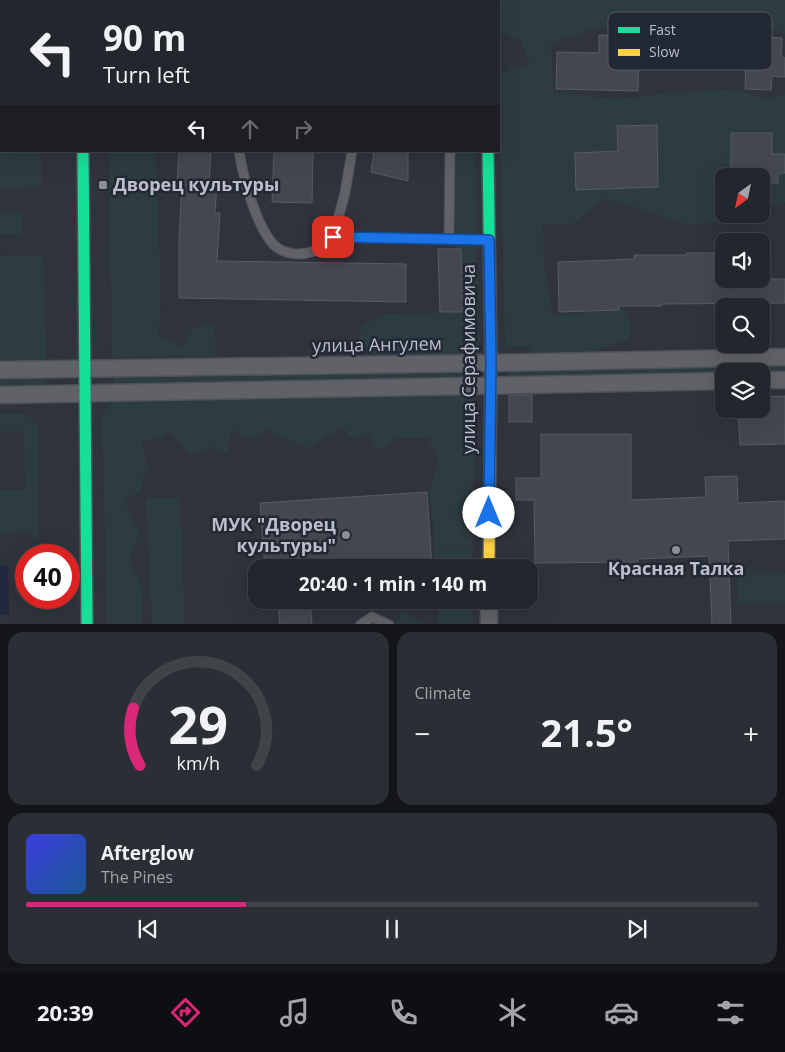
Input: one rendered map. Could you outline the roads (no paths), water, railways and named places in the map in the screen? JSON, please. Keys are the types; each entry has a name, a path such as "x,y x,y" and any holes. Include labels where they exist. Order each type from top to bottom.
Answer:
{"main road":[{"path":"83,152 87,394 87,624"},
{"name":"улица Серафимовича","path":"488,152 491,363 489,559"}],"street":[{"name":"улица Ангулем","path":"0,370 785,357"},
{"path":"770,380 785,380"},
{"path":"0,394 87,394 715,381"},
{"path":"489,609 489,624"}],"lane":[{"path":"239,152 242,172 261,226 275,246 296,255 316,251 333,237 345,193 352,152"},
{"path":"449,239 450,152"},
{"path":"333,237 489,240"},
{"path":"360,624 372,617 389,624"}],"water":[{"path":"0,565 8,565 9,615 0,615"}],"place":[{"name":"Дворец культуры","path":"103,185"},
{"name":"МУК \"Дворец культуры\"","path":"346,535"},
{"name":"Красная Талка","path":"676,550"}]}
